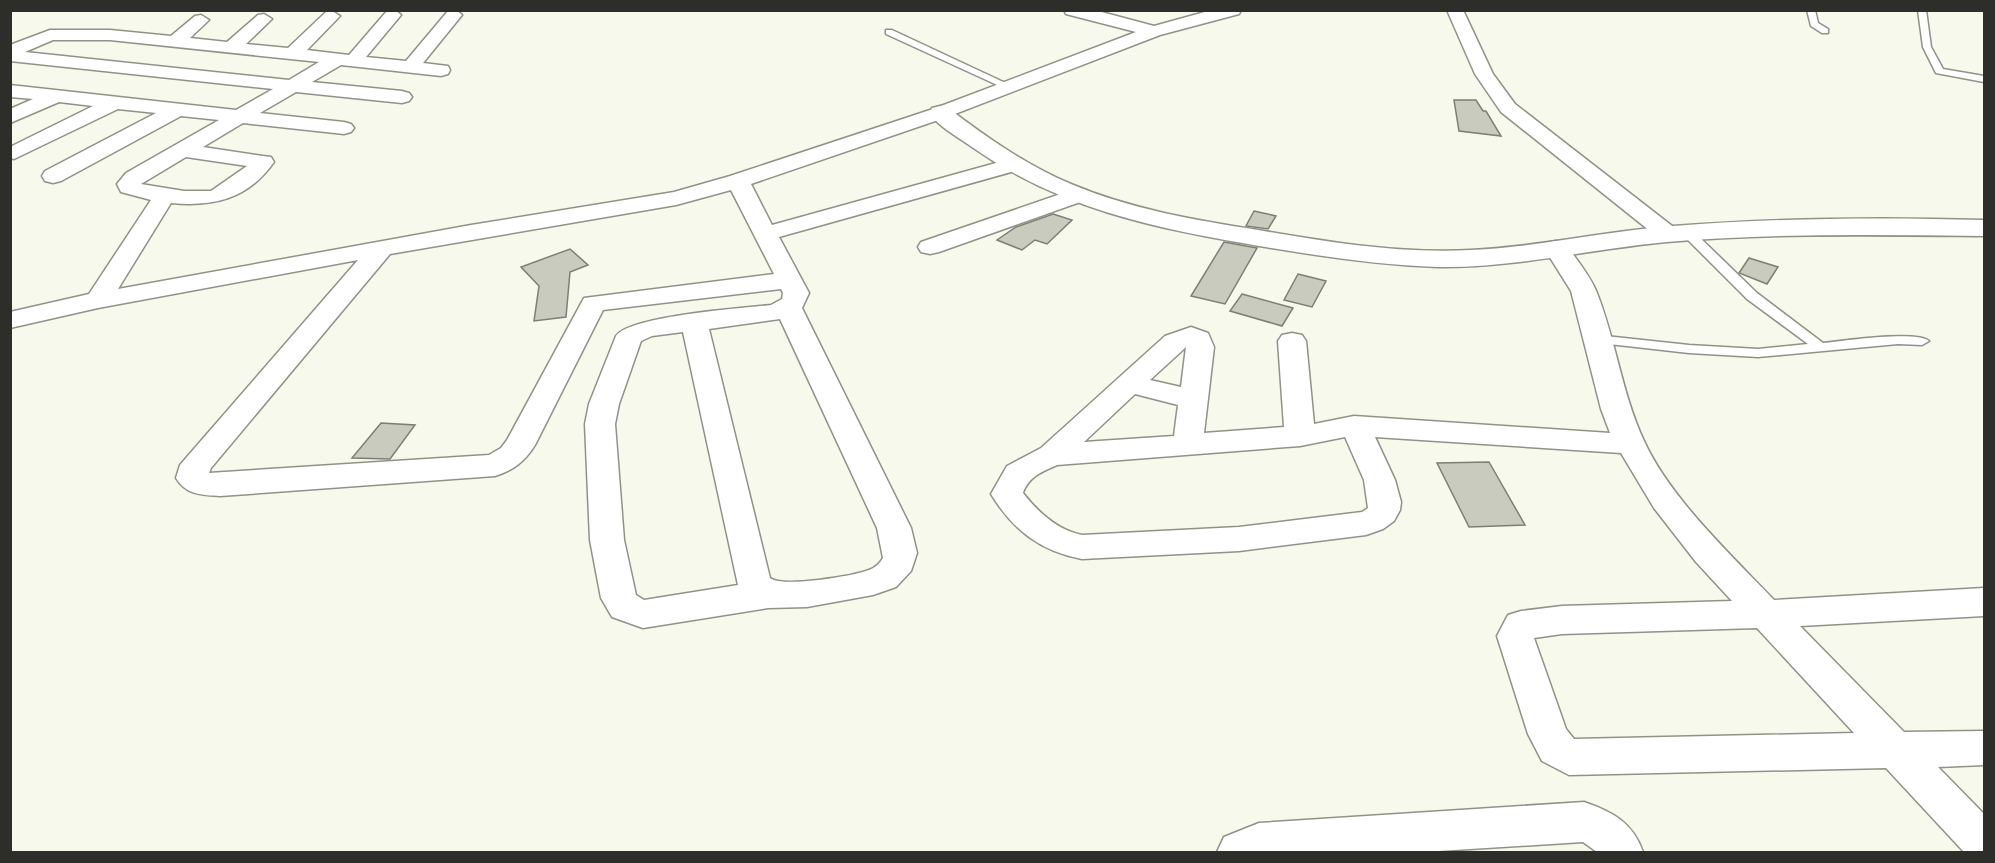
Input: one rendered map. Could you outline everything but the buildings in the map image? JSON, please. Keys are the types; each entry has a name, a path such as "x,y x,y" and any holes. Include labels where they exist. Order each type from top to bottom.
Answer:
{"street":[{"path":"1072,10 1154,31"},
{"path":"10,320 98,300 648,203 738,181 940,113 1154,31 1233,10"},
{"path":"1455,10 1482,73 1495,94 1508,108 1678,233"},
{"path":"294,53 332,15"},
{"path":"183,150 263,162 216,197 165,195 134,189 128,184 134,178 291,87 346,60 393,15"},
{"path":"410,67 454,15"},
{"path":"232,47 264,18"},
{"path":"180,37 201,20"},
{"path":"13,40 50,35 180,37 202,45 441,70"},
{"path":"13,40 148,72 402,97"},
{"path":"88,101 202,45"},
{"path":"10,92 344,128"},
{"path":"10,117 54,97"},
{"path":"14,153 113,104"},
{"path":"52,176 175,111"},
{"path":"940,113 978,143 1014,164 1078,195 1141,214 1228,234 1356,252 1454,259 1496,257 1678,233 1937,226 1984,228"},
{"path":"765,234 1014,164"},
{"path":"738,181 765,234 789,294 894,528 901,555 896,567 884,578 867,584 786,595 768,594 643,614 625,607 619,598 607,540 600,424 604,404 629,336 646,329 775,312 789,294"},
{"path":"98,300 165,195"},
{"path":"930,248 1078,195"},
{"path":"1556,248 1584,291 1616,409 1630,444 1665,500 1708,554 1984,842"},
{"path":"381,249 196,465 192,478 196,482 220,485 495,465 512,455 520,445 593,303 789,294"},
{"path":"694,323 752,576 760,591 768,594"},
{"path":"1188,444 1200,347 1198,339 1191,335 1175,342 1052,455 1027,466 1017,474 1009,484 1007,494 1037,529 1053,540 1082,548 1239,539 1355,525 1378,519 1384,512 1386,503 1377,474 1354,426"},
{"path":"1292,341 1300,436"},
{"path":"1130,384 1193,399"},
{"path":"1052,455 1300,436 1354,426 1630,444"},
{"path":"1984,602 1767,615 1562,620 1521,626 1515,636 1548,734 1556,749 1569,757 1984,748"},
{"path":"1239,852 1259,843 1584,822 1600,828 1615,840 1622,852"}],"lane":[{"path":"1811,10 1814,24 1825,31"},
{"path":"1922,10 1928,47 1939,70 1984,79"},
{"path":"889,32 1009,87"},
{"path":"1678,233 1752,296 1820,347"},
{"path":"1596,339 1689,349 1758,353 1898,340 1922,341"}]}
